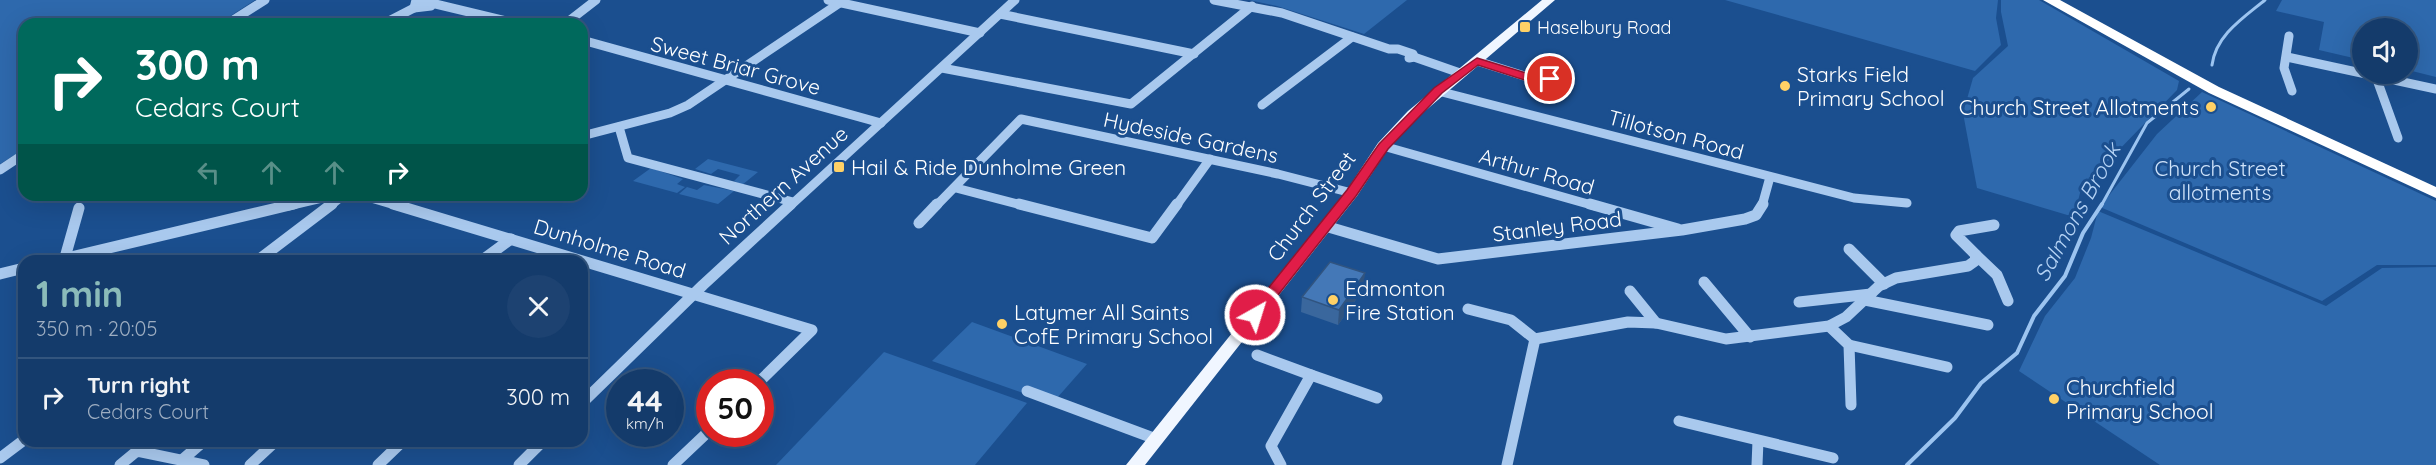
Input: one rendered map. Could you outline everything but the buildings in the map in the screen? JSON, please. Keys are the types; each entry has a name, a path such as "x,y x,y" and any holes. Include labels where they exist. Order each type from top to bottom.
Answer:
{"highway":[{"path":"2050,0 2204,85 2436,193"},
{"path":"2070,0 2226,85 2436,181"}],"main road":[{"name":"Church Street","path":"1135,465 1352,193 1383,146 1438,90 1477,61 1548,0"}],"street":[{"path":"236,18 265,0"},
{"path":"573,18 596,0"},
{"path":"828,0 842,1 980,33"},
{"name":"Northern Avenue","path":"588,397 694,294 1015,0"},
{"path":"1214,0 1252,6 1389,49 1392,53 1407,58 1414,57 1460,73"},
{"path":"588,135 680,109 842,1"},
{"path":"392,18 416,3 441,2 498,18"},
{"path":"942,68 1131,104 1252,6"},
{"path":"999,14 1194,54"},
{"path":"2289,36 2288,57 2284,68 2292,91"},
{"path":"1262,105 1352,37"},
{"name":"Sweet Briar Grove","path":"588,42 881,123"},
{"path":"2288,57 2352,72"},
{"path":"1477,61 1543,82 1554,75 1558,64"},
{"path":"2379,84 2398,138"},
{"path":"2411,84 2436,89"},
{"name":"Tillotson Road","path":"1438,90 1854,198 1907,203"},
{"name":"Hydeside Gardens","path":"956,188 1021,119 1210,159 1352,193"},
{"path":"619,127 628,158 794,202"},
{"name":"Arthur Road","path":"1383,146 1682,230"},
{"path":"0,170 18,158"},
{"path":"919,223 956,188 1152,238 1210,159"},
{"name":"Stanley Road","path":"1325,226 1438,259 1682,230 1755,215 1762,206 1770,177"},
{"path":"82,255 308,201"},
{"path":"265,255 335,201"},
{"name":"Dunholme Road","path":"382,201 564,255"},
{"path":"63,255 79,208"},
{"path":"1994,225 1959,231 1956,235 1999,275 2008,301"},
{"path":"489,255 511,239"},
{"path":"1850,249 1884,284"},
{"path":"1535,339 1571,330 1628,322 1656,323 1726,339 1829,326 1846,317 1884,284 1896,279 1968,266 1975,261 1977,255"},
{"name":"Dunholme Road","path":"588,262 812,330 772,369"},
{"path":"0,274 18,270"},
{"path":"1704,282 1750,337"},
{"path":"1630,291 1656,323"},
{"path":"1799,303 1868,297 1988,326"},
{"path":"1468,309 1511,320 1535,339"},
{"path":"1829,326 1849,345 1947,368"},
{"path":"1507,465 1535,339"},
{"path":"1849,345 1851,405"},
{"path":"1257,356 1377,398"},
{"path":"1281,465 1271,446 1311,375"},
{"path":"1026,391 1156,439"},
{"path":"1679,422 1833,458"},
{"path":"1757,465 1758,441"},
{"path":"673,465 696,443"},
{"path":"0,458 18,444"},
{"path":"182,460 197,447"},
{"path":"250,465 270,447"},
{"path":"378,465 397,447"},
{"path":"519,465 537,447"},
{"path":"120,465 137,451 204,465"}],"green space":[{"path":"0,0 255,0 227,18 18,18 18,153 0,164"},
{"path":"1249,0 1407,0 1364,34 1277,6"},
{"path":"1725,0 1998,0 1996,18 2001,45 1975,71"},
{"name":"Church Street allotments","path":"2001,0 2039,0 2179,81 2177,90 2081,189 2074,217 1977,188 1963,113 1973,78 2008,46 2001,12"},
{"path":"2282,0 2436,0 2436,77 2418,72 2418,18 2352,18 2352,58 2319,50 2324,22 2276,11"},
{"name":"Church Street allotments","path":"2202,92 2436,201 2436,265 2377,265 2322,301 2100,207 2157,134"},
{"path":"708,159 758,172 742,185 734,181 740,175 718,169 711,174 695,169"},
{"path":"651,168 683,179 677,184 685,187 677,193 633,181"},
{"path":"704,185 734,191 718,204 679,194 687,187 697,190"},
{"path":"2098,211 2326,306 2382,268 2436,267 2436,465 2160,465 2019,371 2045,316 2075,278 2091,238"},
{"path":"972,322 1087,364 1057,398 1023,393 932,361"},
{"path":"884,352 1027,403 975,465 776,465"}],"waterway":[{"name":"Salmons Brook","path":"2212,65 2225,36 2265,0"},
{"name":"Salmons Brook","path":"2101,206 2147,123 2189,89"},
{"name":"Salmons Brook","path":"1907,465 1955,418 1981,383 2017,353 2034,316 2065,276 2083,233 2102,204"}],"place":[{"name":"Haselbury Road","path":"1525,27"},
{"name":"Starks Field Primary School","path":"1785,86"},
{"name":"Church Street Allotments","path":"2211,107"},
{"name":"Hail & Ride Dunholme Green","path":"839,167"},
{"name":"Edmonton Fire Station","path":"1333,300"},
{"name":"Latymer All Saints CofE Primary School","path":"1002,324"},
{"name":"Churchfield Primary School","path":"2054,399"}],"route":[{"path":"1255,315 1352,193 1383,146 1438,90 1477,61 1543,82 1550,79"}]}
